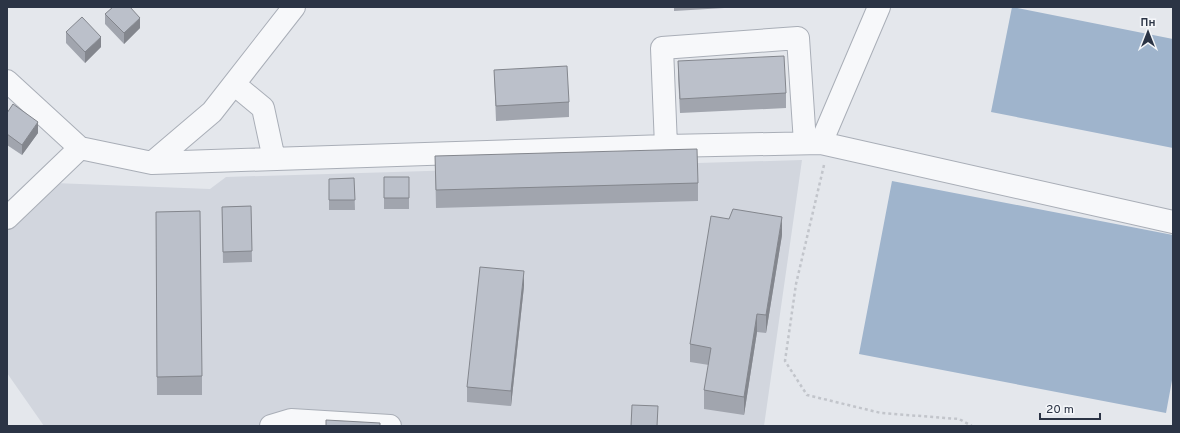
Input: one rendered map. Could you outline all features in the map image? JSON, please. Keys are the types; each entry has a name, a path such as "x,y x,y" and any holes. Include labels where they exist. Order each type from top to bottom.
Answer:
{"street":[{"path":"152,163 212,112 294,7"},
{"path":"818,143 879,7"},
{"path":"666,146 662,48 798,38 818,143"},
{"path":"7,81 80,148 152,163 666,146 818,143 1173,222"},
{"path":"234,84 262,108 274,159"},
{"path":"7,218 80,148"},
{"path":"271,426 291,420 390,426"}],"path":[{"path":"818,143 785,361 807,395 881,414 959,420 972,426"}],"shaded area":[{"path":"802,160 764,426 44,426 7,373 7,227 54,183 210,189 226,177"}],"water":[{"path":"1012,7 1173,39 1173,148 991,112"},
{"path":"892,181 1173,235 1173,375 1166,413 859,354"}],"building":[{"path":"113,7 130,7 140,18 124,33 105,14"},
{"path":"82,17 101,37 85,52 66,32"},
{"path":"784,56 786,93 680,99 678,61"},
{"path":"567,66 569,102 496,106 494,70"},
{"path":"13,104 38,122 22,145 7,134 7,113"},
{"path":"697,149 698,183 436,190 435,156"},
{"path":"384,177 409,177 409,198 384,198"},
{"path":"354,178 355,200 329,200 329,179"},
{"path":"251,206 252,251 223,252 222,207"},
{"path":"733,209 782,217 766,315 757,314 744,397 704,390 711,348 690,344 711,216 729,219"},
{"path":"200,211 202,376 157,377 156,212"},
{"path":"480,267 524,271 511,391 467,387"},
{"path":"632,405 658,406 657,426 631,426"},
{"path":"326,420 380,423 380,426 326,426"}]}
